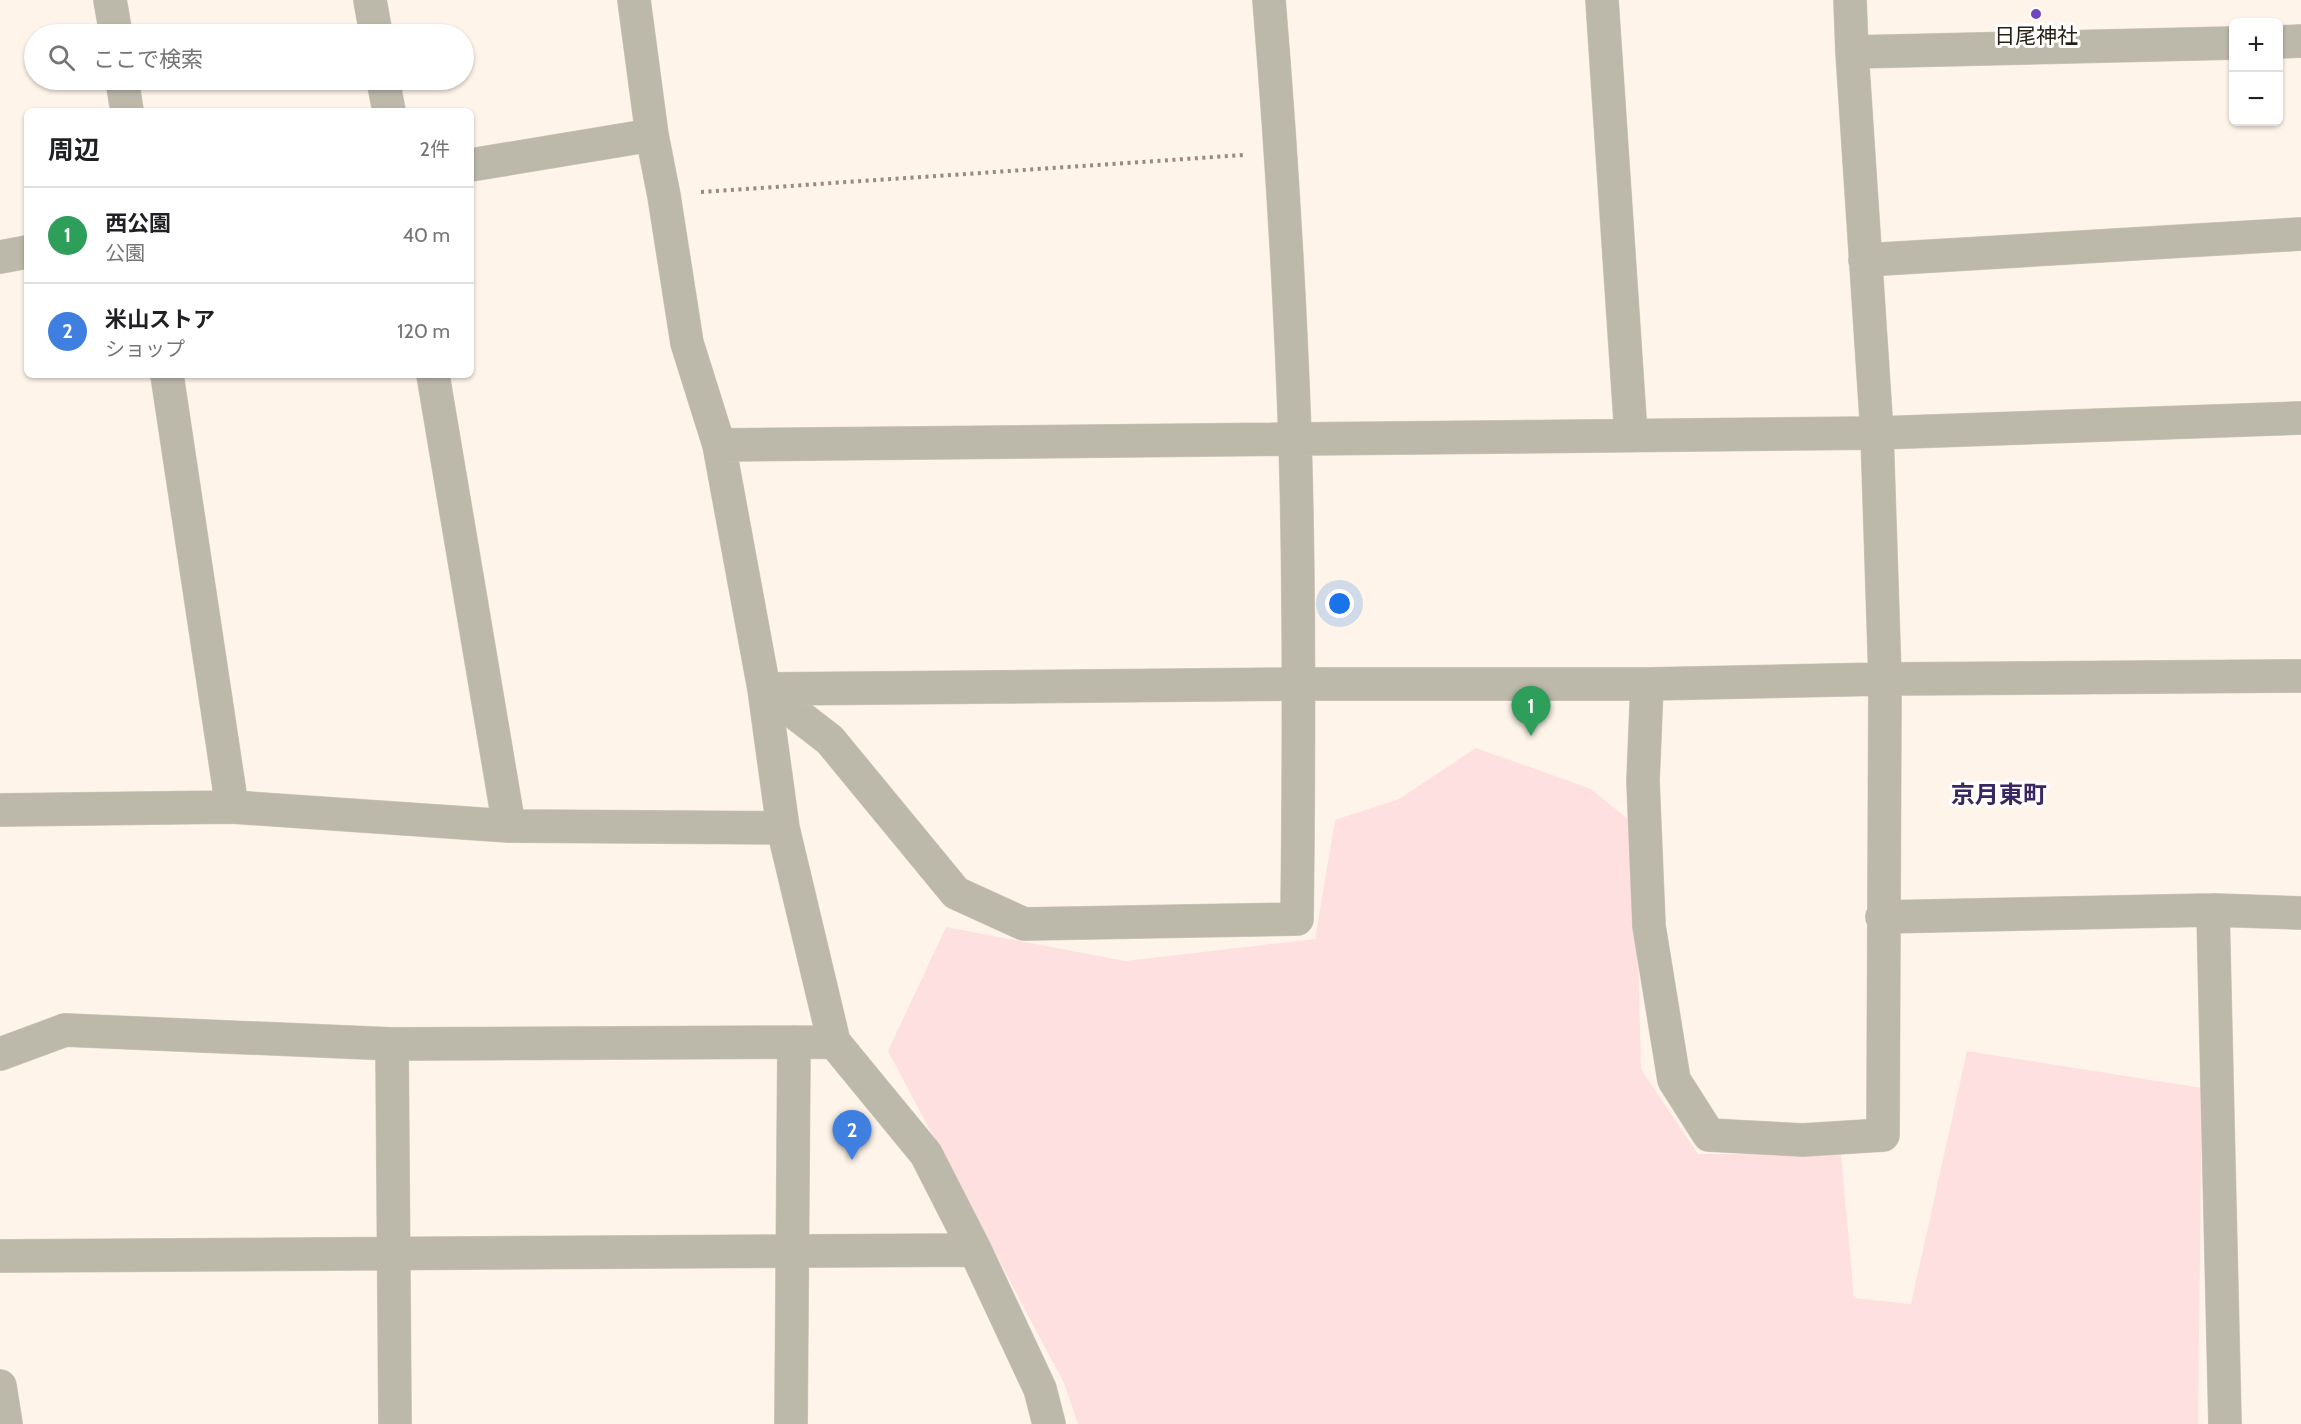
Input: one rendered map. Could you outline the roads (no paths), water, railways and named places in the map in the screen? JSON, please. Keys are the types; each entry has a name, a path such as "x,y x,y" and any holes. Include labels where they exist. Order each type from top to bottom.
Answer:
{"street":[{"path":"110,0 114,24"},
{"path":"370,0 374,24"},
{"path":"634,0 652,135 687,343 719,446 764,689 783,828 834,1042 926,1154 975,1250 1040,1389 1049,1424"},
{"path":"764,689 830,740 956,893 1024,924 1297,920 1299,684 1295,438 1281,154 1269,0"},
{"path":"1602,0 1630,435"},
{"path":"1647,684 1643,781 1649,927 1674,1080 1709,1135 1803,1140 1882,1135 1885,679 1877,433 1851,52 1850,0"},
{"path":"2283,42 2301,41"},
{"path":"1851,52 2229,43"},
{"path":"124,90 127,108"},
{"path":"385,90 388,108"},
{"path":"474,165 652,135"},
{"path":"1865,260 2301,234"},
{"path":"0,257 24,253"},
{"path":"167,378 232,807"},
{"path":"434,378 509,826"},
{"path":"719,446 1877,433 2301,418"},
{"path":"764,689 1299,684 1647,684 1885,679 2301,676"},
{"path":"0,810 232,807 509,826 783,828"},
{"path":"1882,917 2213,910 2301,913"},
{"path":"2213,910 2225,1424"},
{"path":"0,1054 65,1030 392,1044 834,1042"},
{"path":"791,1424 794,1042"},
{"path":"392,1044 395,1424"},
{"path":"0,1256 975,1250"},
{"path":"0,1386 6,1424"}],"place":[{"name":"日尾神社","path":"2036,14"},
{"name":"西公園","path":"1531,736"},
{"name":"米山ストア","path":"852,1160"}],"district":[{"name":"京月東町","path":"1999,795"}]}
